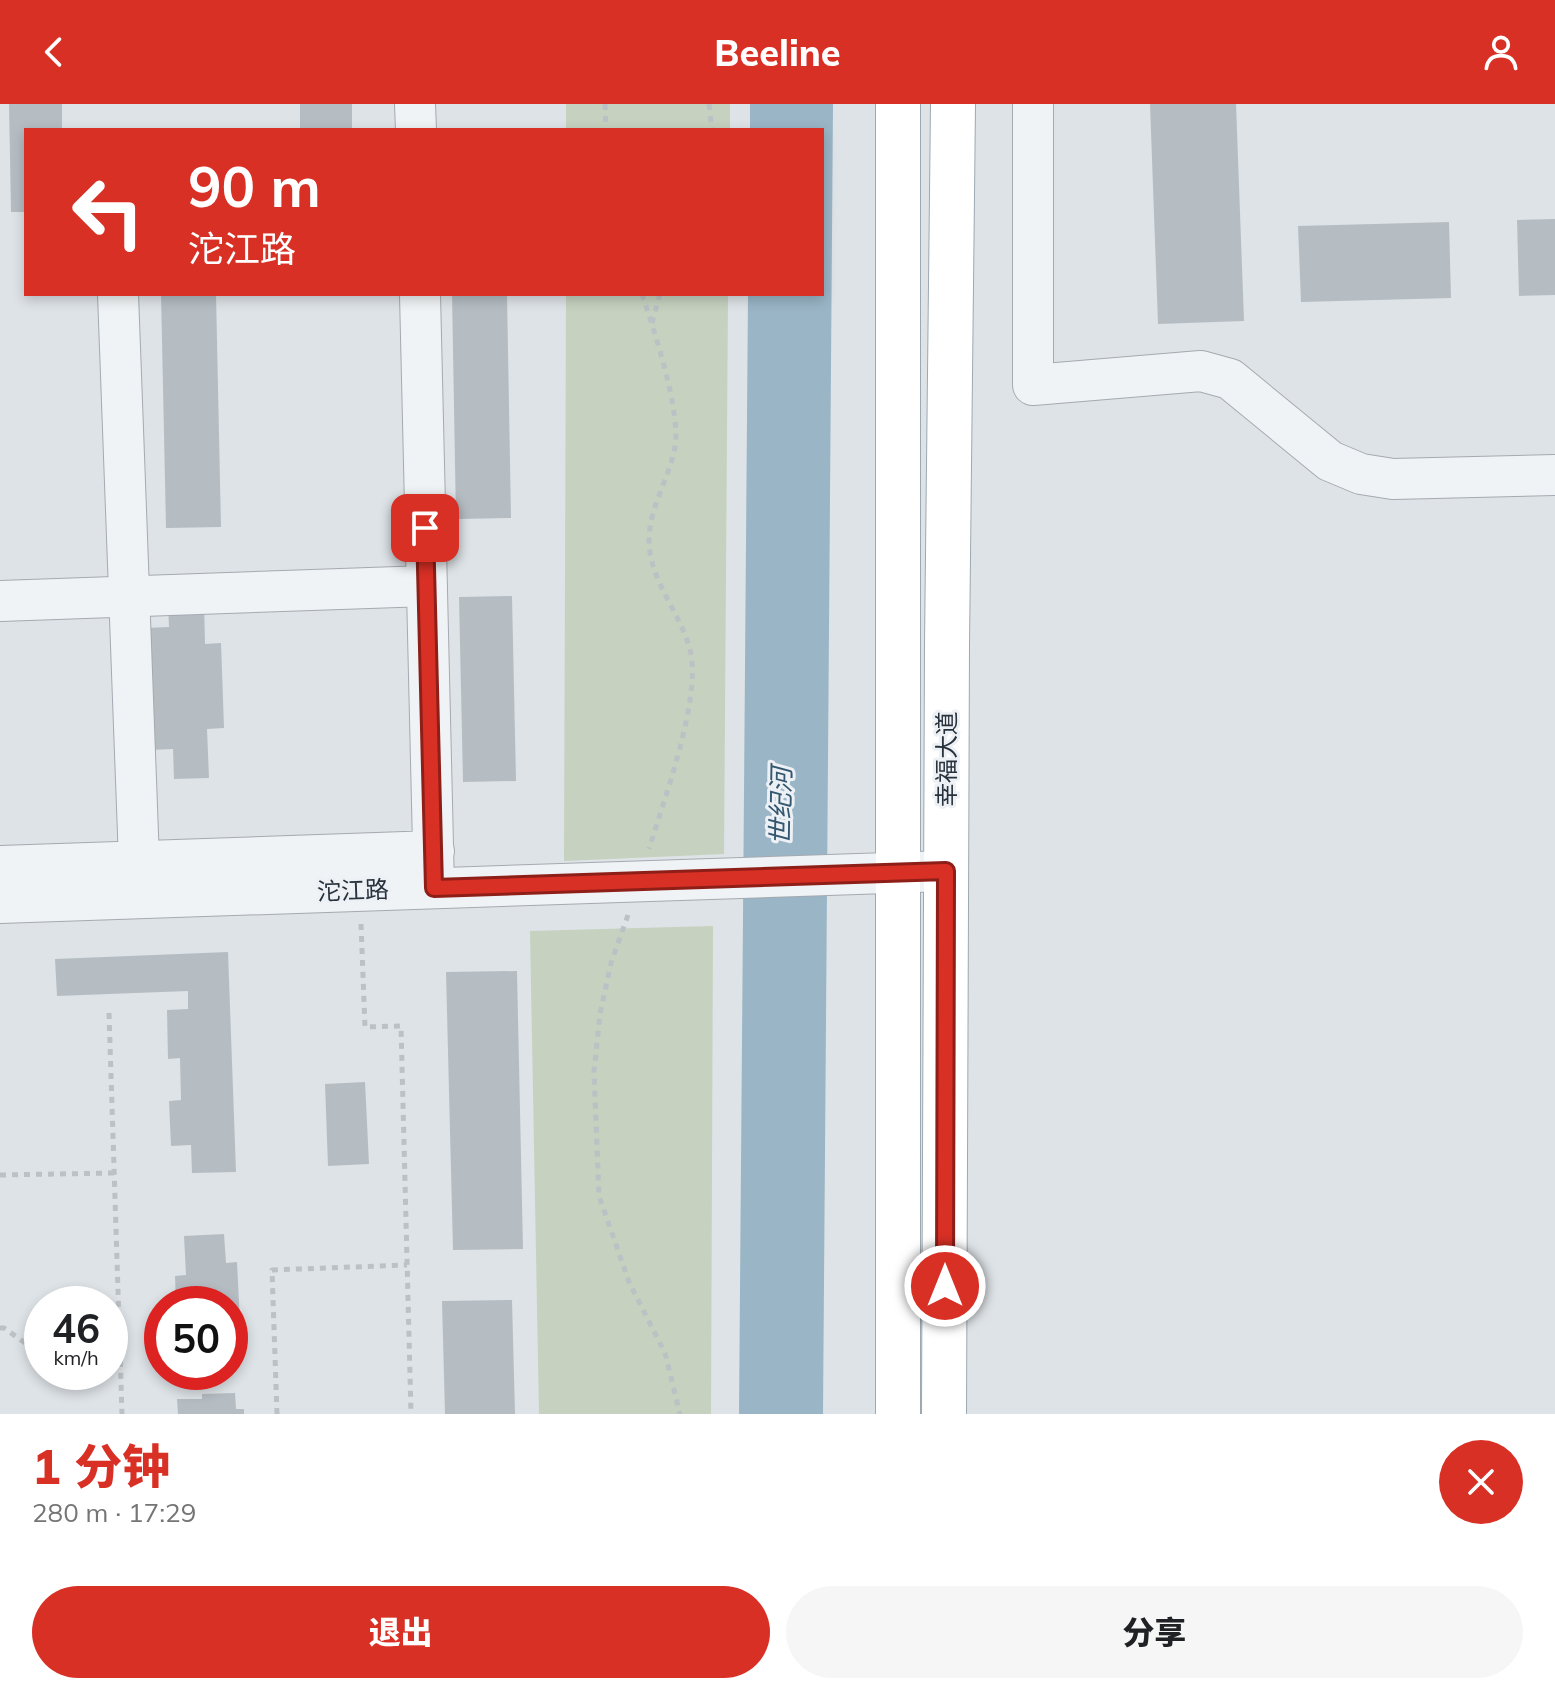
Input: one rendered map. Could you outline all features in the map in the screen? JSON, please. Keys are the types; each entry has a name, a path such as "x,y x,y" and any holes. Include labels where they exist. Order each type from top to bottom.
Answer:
{"main road":[{"name":"幸福大道","path":"898,104 895,872 898,1414"},
{"name":"幸福大道","path":"944,1414 953,104"}],"street":[{"path":"415,104 416,128"},
{"path":"1033,104 1033,385 1201,371 1230,379 1305,443 1330,461 1361,474 1393,479 1555,475"},
{"path":"118,296 139,861"},
{"path":"0,866 139,861 434,870 420,296"},
{"path":"0,601 427,586"},
{"name":"沱江路","path":"0,903 360,891 434,870 667,880 946,871"}],"path":[{"path":"605,104 606,128"},
{"path":"709,104 712,128"},
{"path":"652,324 659,296"},
{"path":"360,891 365,1027 401,1026 411,1414"},
{"path":"109,1013 118,1286"},
{"path":"0,1175 114,1173"},
{"path":"277,1414 272,1270 407,1265"},
{"path":"0,1328 24,1342"},
{"path":"121,1390 122,1414"}],"green space":[{"path":"566,104 730,104 730,128 566,128"},
{"path":"566,296 728,296 724,854 564,861"},
{"path":"713,926 711,1414 539,1414 530,931"}],"water":[{"name":"世纪河","path":"750,104 833,104 823,1414 739,1414 748,296 824,296 824,128 750,128"}],"building":[{"path":"9,104 62,104 62,128 24,128 24,212 11,212"},
{"path":"300,104 352,104 352,128 300,128"},
{"path":"1150,104 1236,104 1244,321 1158,324"},
{"path":"1555,219 1555,295 1519,296 1517,220"},
{"path":"1449,222 1451,298 1301,302 1298,226"},
{"path":"161,296 216,296 221,527 166,528"},
{"path":"452,296 507,296 511,518 456,519"},
{"path":"512,596 516,781 463,782 459,597"},
{"path":"204,602 205,644 221,643 224,728 207,729 209,778 174,779 173,749 150,750 146,628 169,627 168,603"},
{"path":"228,952 236,1172 192,1173 191,1145 171,1146 169,1101 181,1100 180,1058 168,1059 167,1010 188,1009 188,991 57,996 55,959"},
{"path":"517,971 523,1249 453,1250 446,972"},
{"path":"365,1082 369,1164 328,1166 325,1084"},
{"path":"224,1234 226,1263 237,1262 238,1286 175,1286 175,1276 186,1275 184,1236"},
{"path":"512,1300 515,1414 445,1414 442,1301"},
{"path":"235,1393 236,1409 244,1409 244,1414 178,1414 177,1399 202,1399 202,1394"}],"route":[{"path":"425,528 434,888 946,871 945,1286"}]}
